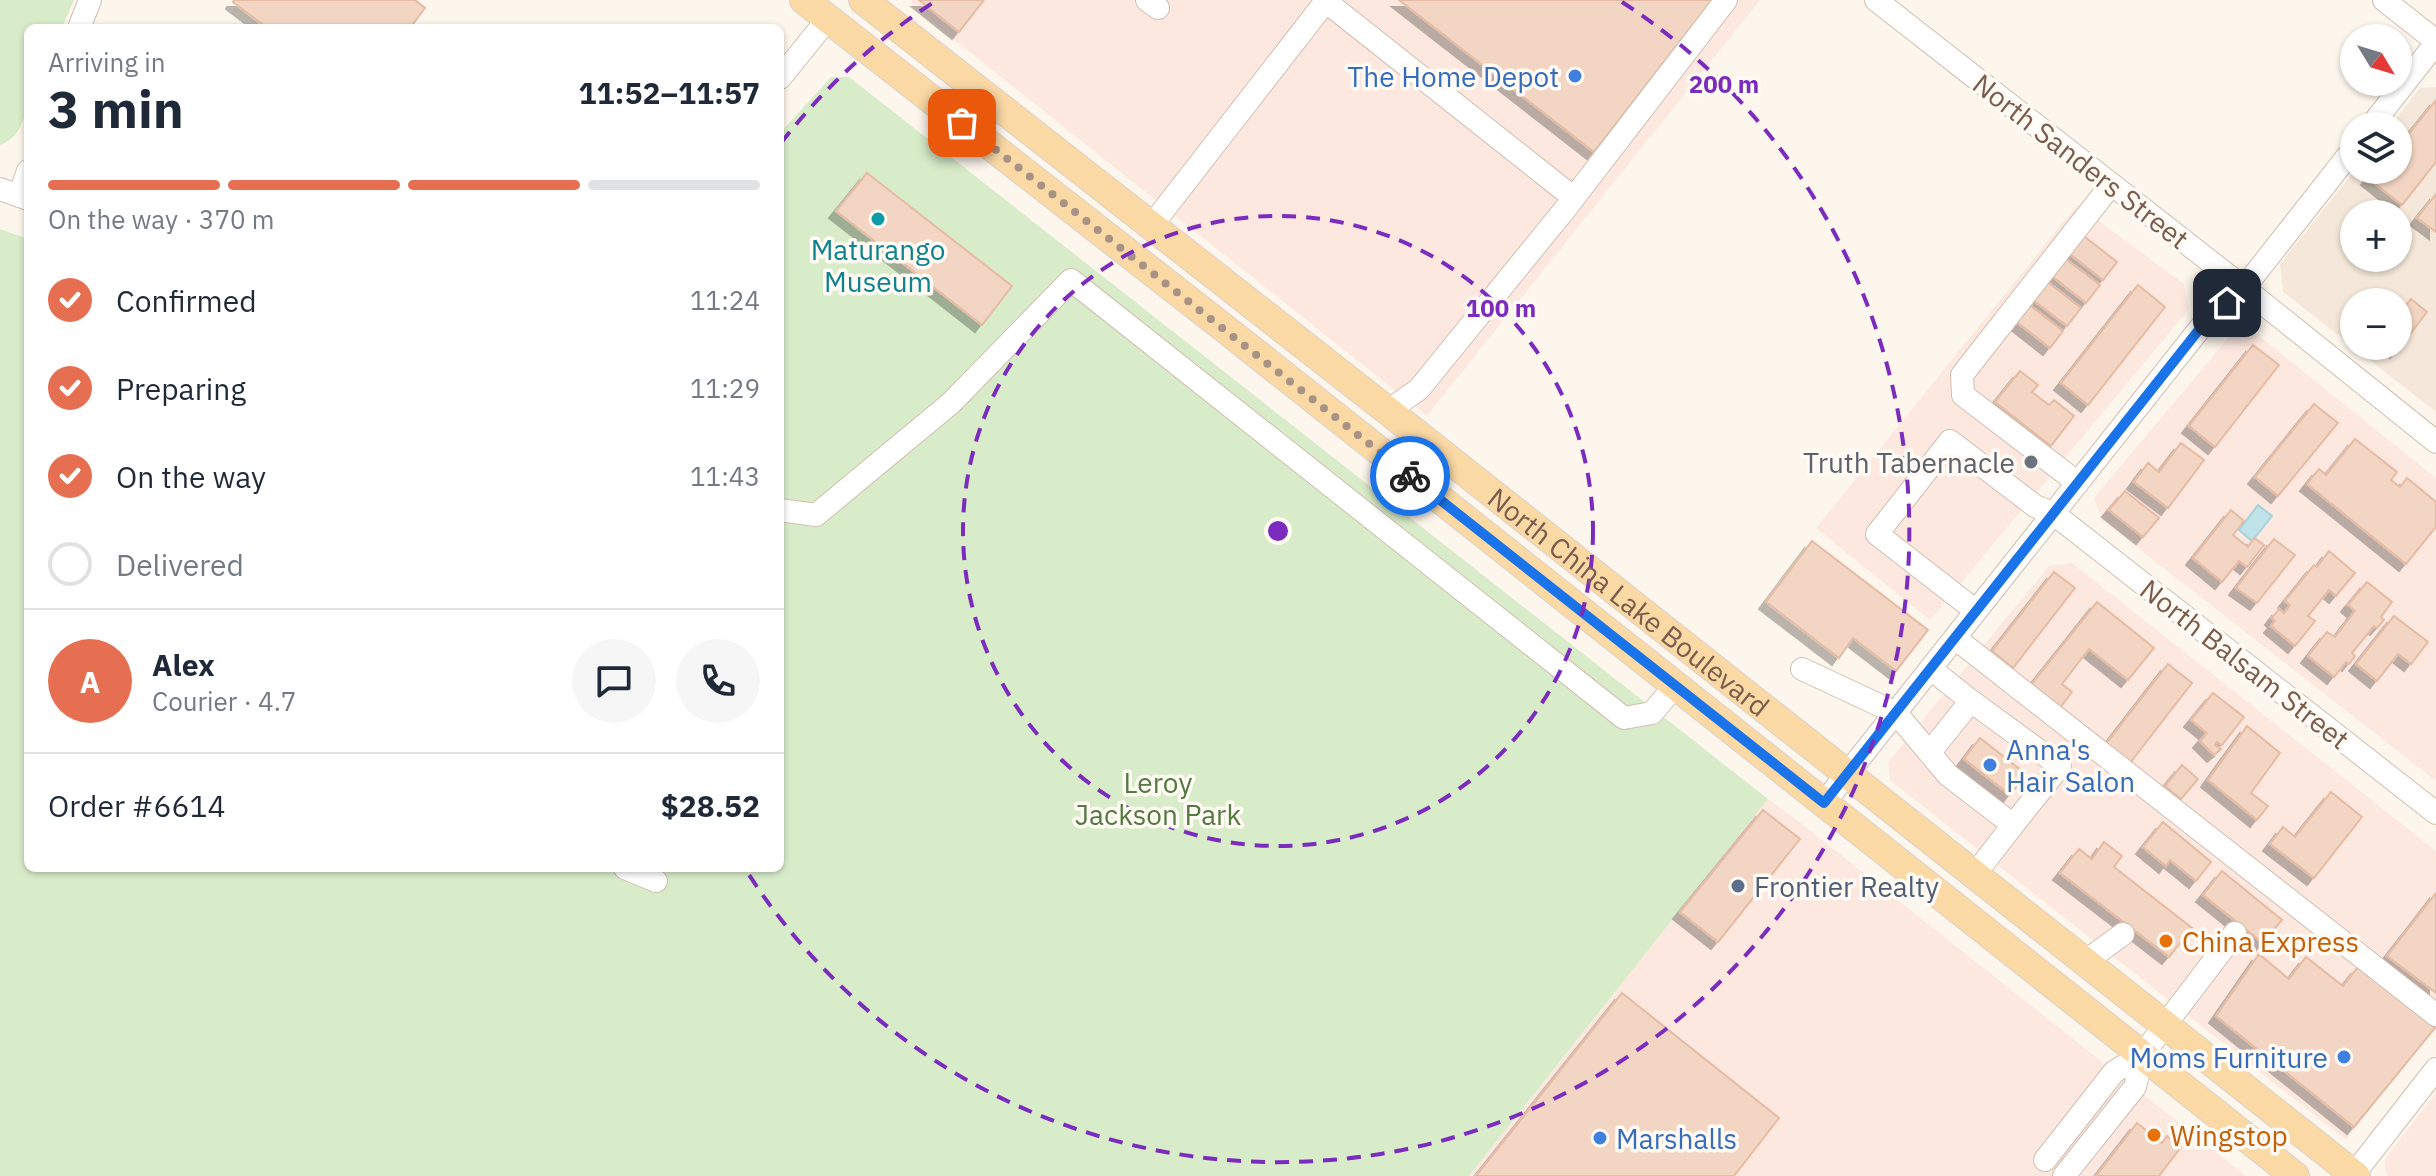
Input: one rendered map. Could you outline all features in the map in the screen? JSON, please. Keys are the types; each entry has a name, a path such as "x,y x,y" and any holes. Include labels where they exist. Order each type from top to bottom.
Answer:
{"main road":[{"name":"North China Lake Boulevard","path":"804,0 1224,328 2295,1176"},
{"path":"827,20 852,0"},
{"name":"North China Lake Boulevard","path":"863,0 2355,1175"},
{"path":"1224,328 1277,347 1364,418 1378,419 1388,411"}],"street":[{"path":"81,24 90,0"},
{"path":"1388,411 1419,389 1574,198 1726,0"},
{"name":"North Sanders Street","path":"1876,0 2436,442"},
{"path":"2382,112 2436,42 2384,0"},
{"path":"1152,225 1325,1 1574,198"},
{"path":"784,73 827,20"},
{"path":"1824,803 2209,317 2244,288 2340,166"},
{"path":"2078,483 1963,395 1962,375 2111,185"},
{"path":"784,511 816,515 951,403 1071,280 1624,718 1652,713 1675,686"},
{"name":"North Balsam Street","path":"1976,611 1877,534 1950,441 2035,506 2054,514 2436,813"},
{"path":"1955,638 2436,1015"},
{"path":"1802,669 1896,713 1948,775 2013,825"},
{"path":"1931,669 2060,766 1975,874"},
{"path":"1930,752 1971,701"},
{"path":"635,872 656,881"},
{"path":"2045,1160 2114,1072 2143,1054 2235,933"},
{"path":"2086,961 2123,934"},
{"path":"2064,1176 2135,1087 2143,1054"},
{"path":"2355,1175 2436,1069"}],"shaded area":[{"path":"912,0 1760,0 1427,416 912,6"},
{"path":"2436,87 2436,412 2370,360 2412,360 2412,288 2340,288 2340,337 2283,292 2280,264 2344,184 2412,184 2412,112 2401,112 2420,88"},
{"path":"2077,205 2184,284 2189,309 1930,620 1816,528"},
{"path":"2244,332 2258,335 2436,478 2436,781 2102,520 2094,498 2229,337"},
{"path":"2072,563 2436,851 2436,1023 2346,1140 1890,780 1888,762 2049,566"},
{"path":"1768,799 1798,821 2246,1176 1469,1176"},
{"path":"2436,1093 2436,1176 2387,1176 2384,1160"}],"green space":[{"path":"0,0 74,0 64,24 24,24 24,117 12,138 0,145"},
{"name":"Leroy Jackson Park","path":"831,77 849,77 1768,799 1469,1176 0,1176 0,229 24,238 24,872 784,872 784,129"}],"water":[{"path":"2258,505 2272,516 2252,541 2239,530"}],"building":[{"path":"415,0 425,8 413,24 262,24 233,2"},
{"path":"919,0 984,0 959,32"},
{"name":"The Home Depot","path":"1399,0 1712,0 1594,152"},
{"path":"2436,100 2436,162 2406,200 2396,200 2376,184 2412,184 2412,130"},
{"path":"867,173 1012,286 982,325 836,211"},
{"path":"2436,194 2436,232 2417,218"},
{"path":"2080,233 2117,262 2103,280 2066,251"},
{"path":"2062,256 2100,285 2086,303 2048,273"},
{"path":"2044,279 2081,308 2067,326 2029,297"},
{"path":"2138,285 2165,307 2088,405 2061,383"},
{"path":"2412,300 2427,312 2412,332"},
{"path":"2026,302 2063,331 2050,348 2013,319"},
{"path":"2253,345 2279,365 2215,447 2189,426"},
{"path":"2020,371 2038,385 2032,392 2049,405 2054,400 2074,416 2051,446 1995,402"},
{"path":"2314,404 2338,423 2278,496 2255,477"},
{"path":"2355,439 2397,472 2391,480 2400,487 2407,478 2436,502 2436,527 2406,564 2307,484 2319,469 2326,475"},
{"path":"2181,443 2204,460 2168,508 2134,482 2148,463 2159,472"},
{"path":"2125,491 2159,518 2143,537 2109,510"},
{"path":"2231,510 2244,521 2233,535 2248,547 2254,538 2264,545 2247,567 2239,561 2222,582 2193,558"},
{"path":"2274,539 2295,555 2257,603 2236,588"},
{"path":"1812,541 1928,630 1896,671 1853,638 1839,658 1766,602"},
{"path":"2329,551 2355,573 2336,596 2329,590 2308,616 2315,621 2295,646 2271,626 2275,621 2272,618 2279,609 2284,613 2290,605 2285,601"},
{"path":"2054,572 2075,588 2013,668 1992,651"},
{"path":"2367,582 2392,602 2381,617 2384,620 2377,628 2374,626 2352,653 2355,656 2349,664 2346,662 2334,677 2308,656 2327,632 2335,637 2355,611 2348,605"},
{"path":"2097,602 2154,648 2128,680 2089,649 2062,684 2072,692 2060,708 2031,685"},
{"path":"2394,616 2428,642 2411,664 2398,654 2377,681 2356,664"},
{"path":"2168,664 2192,683 2130,763 2106,744"},
{"path":"2213,693 2244,717 2222,745 2217,742 2215,745 2221,749 2214,755 2200,741 2207,733 2191,720"},
{"path":"2247,726 2280,753 2251,793 2268,806 2257,820 2208,780"},
{"path":"1980,738 2026,774 2010,795 1964,759"},
{"path":"2182,765 2198,779 2181,799 2165,786"},
{"path":"2331,792 2362,817 2314,878 2270,844 2283,827 2295,837"},
{"path":"1763,810 1800,839 1718,942 1680,912"},
{"path":"2163,822 2211,862 2196,881 2170,860 2166,866 2143,847"},
{"path":"2104,842 2122,856 2114,867 2192,928 2169,957 2060,873 2079,849 2092,859"},
{"path":"2222,871 2282,920 2263,943 2203,895"},
{"path":"2436,893 2436,993 2387,956"},
{"path":"2259,954 2289,979 2306,957 2343,986 2358,967 2435,1028 2354,1127 2216,1016"},
{"path":"1622,993 1779,1118 1734,1176 1476,1176"},
{"path":"2137,1123 2162,1143 2167,1136 2181,1147 2159,1176 2096,1176"}],"way so far":[{"path":"962,123 1410,476"}],"place":[{"name":"The Home Depot","path":"1575,76"},
{"name":"Maturango Museum","path":"878,219"},
{"name":"Truth Tabernacle","path":"2031,462"},
{"name":"Anna's Hair Salon","path":"1990,765"},
{"name":"Frontier Realty","path":"1738,886"},
{"name":"China Express","path":"2166,941"},
{"name":"Moms Furniture","path":"2344,1057"},
{"name":"Wingstop","path":"2154,1135"},
{"name":"Marshalls","path":"1600,1138"}],"route":[{"path":"1410,476 1824,803 2209,317 2227,303"}]}
